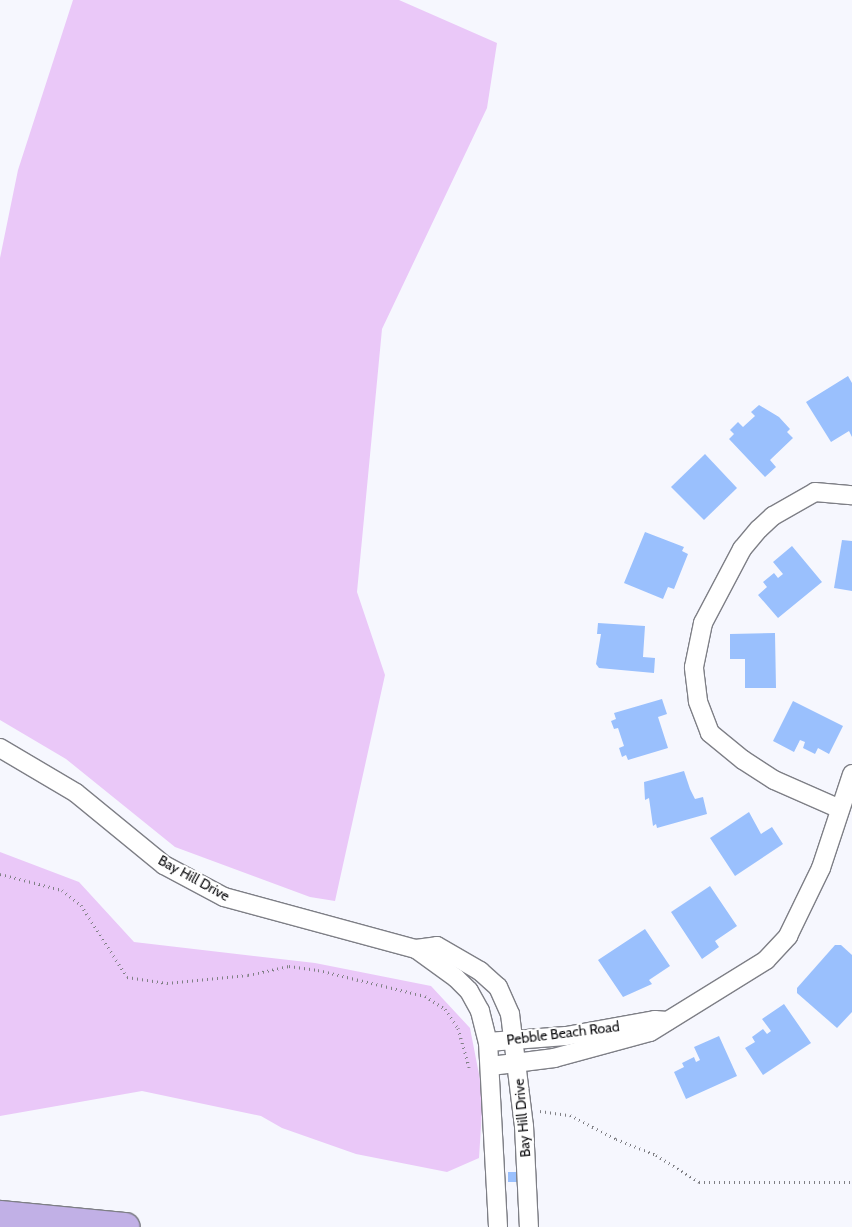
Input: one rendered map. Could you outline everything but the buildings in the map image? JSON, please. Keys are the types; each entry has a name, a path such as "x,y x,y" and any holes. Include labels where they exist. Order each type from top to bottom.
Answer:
{"main road":[{"path":"0,1215 125,1227"}],"street":[{"path":"840,809 774,780 743,760 710,733 698,700 694,667 703,623 742,549 758,529 774,516 815,492 852,495"},
{"name":"Bay Hill Drive","path":"0,748 76,793 164,865 224,897 416,949 437,946 480,971 498,987 510,1014 518,1063 529,1227"},
{"name":"Pebble Beach Road","path":"491,1066 518,1063 623,1042 661,1028 668,1021 745,976 788,936 821,868 852,774"},
{"name":"Bay Hill Drive","path":"416,949 469,991 480,1011 488,1042 491,1066 498,1227"},
{"name":"Pebble Beach Road","path":"488,1042 566,1036 655,1020 668,1021"}],"path":[{"path":"0,874 62,890 81,905 127,977 167,983 248,975 288,966 318,970 425,996 445,1009 458,1028 470,1076"},
{"path":"522,1111 570,1114 616,1139 656,1155 699,1182 852,1182"}],"shaded area":[{"path":"73,0 399,0 497,43 487,108 382,329 357,592 385,675 335,901 310,897 175,847 66,759 0,720 0,258 18,170"},
{"path":"0,852 79,882 134,942 315,963 431,986 470,1028 483,1095 479,1158 447,1172 356,1154 282,1128 261,1116 142,1091 0,1116"}]}
